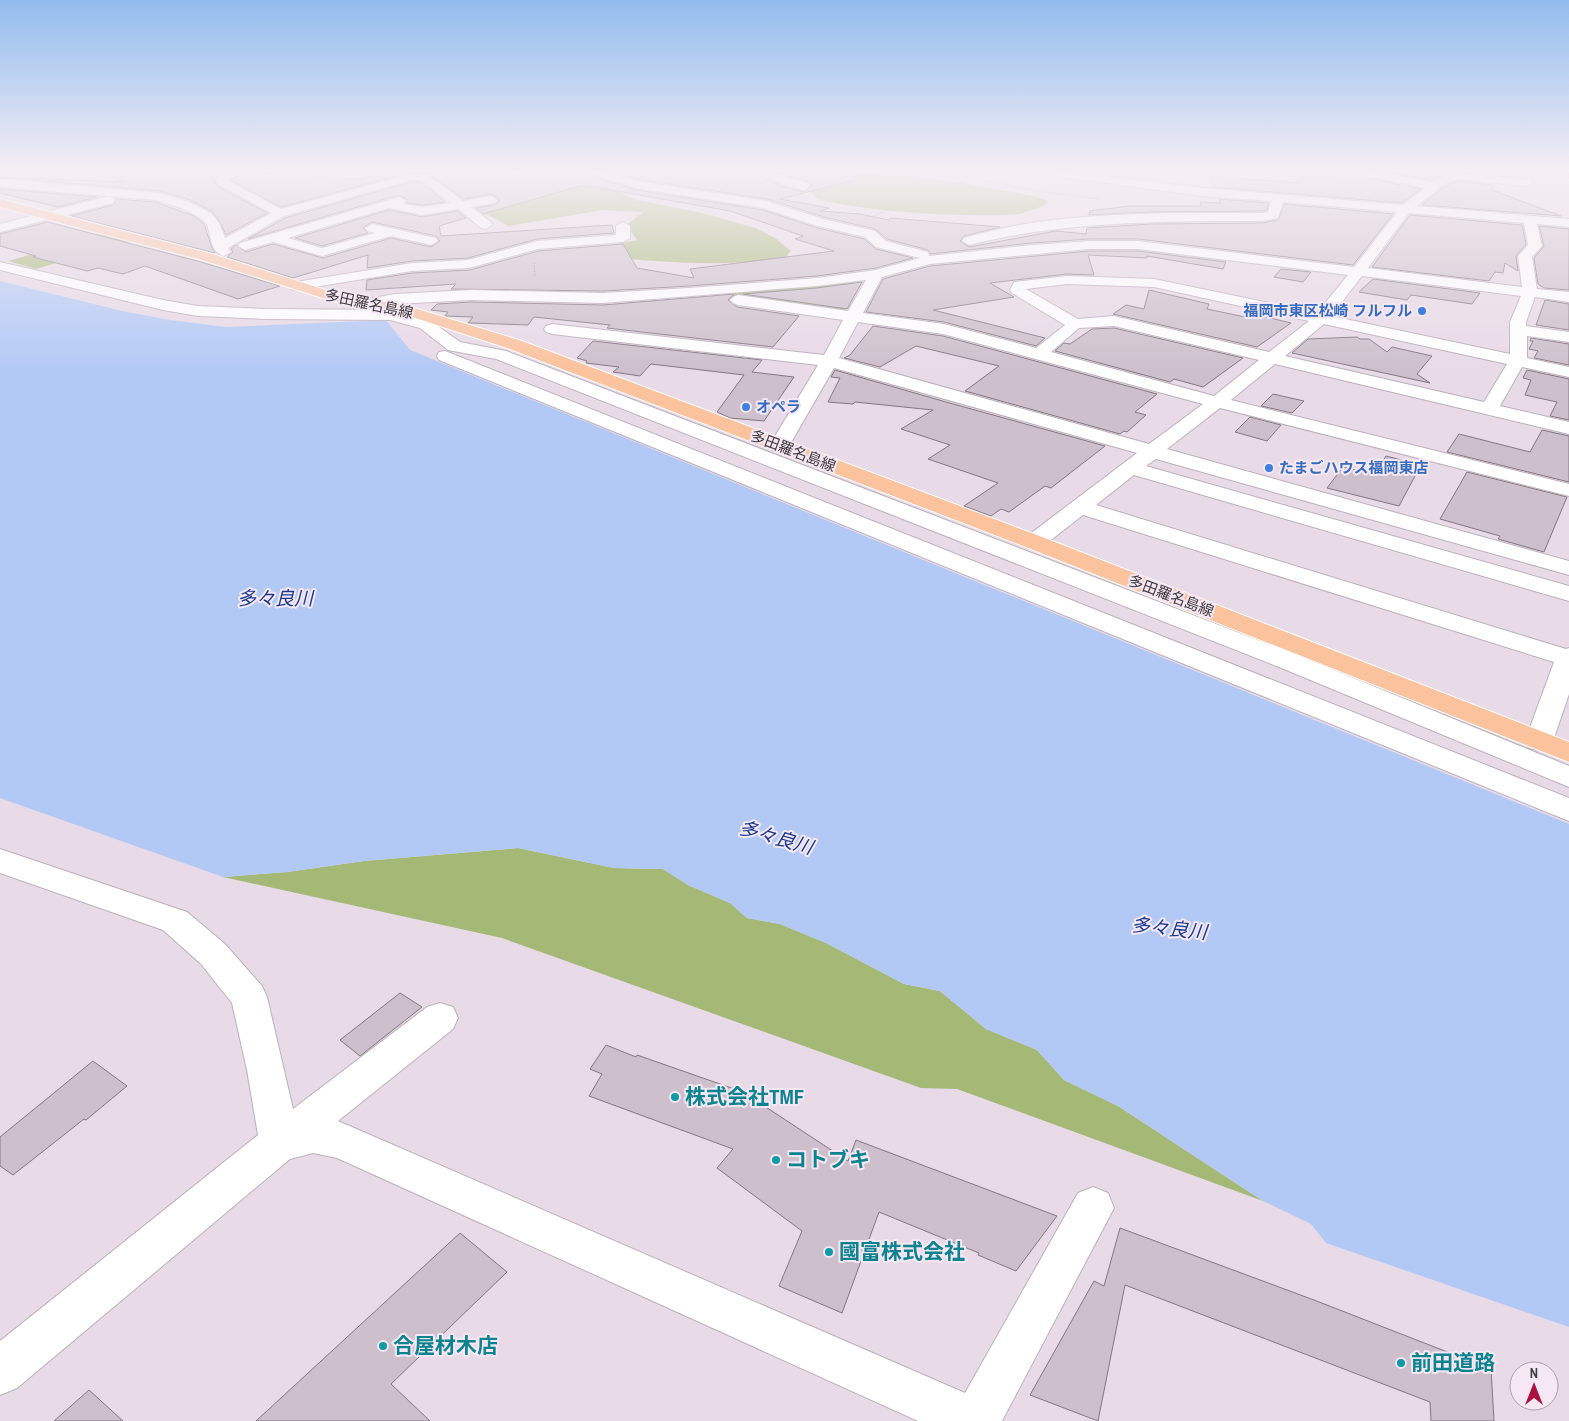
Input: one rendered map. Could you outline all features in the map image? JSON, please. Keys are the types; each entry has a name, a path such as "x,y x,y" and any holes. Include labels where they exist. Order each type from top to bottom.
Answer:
{"main road":[{"name":"多田羅名島線","path":"153,238 217,252 296,286 366,309 396,307 536,353 1040,545 1569,753"}],"street":[{"path":"215,238 217,252"},
{"path":"217,252 239,238"},
{"path":"217,252 273,238"},
{"path":"275,238 322,252 369,238"},
{"path":"418,238 430,241"},
{"path":"296,286 412,266 469,264 536,245 619,238"},
{"path":"875,238 881,244 926,257 1061,246 1138,245 1569,297"},
{"path":"13,269 163,305 198,311 333,315 366,309 395,299 471,295 528,296 578,293 689,292 817,282 876,274 977,238"},
{"path":"1133,238 1138,245"},
{"path":"1146,606 1040,545 1080,507 1272,359 1320,319 1384,238"},
{"path":"1489,410 1518,360 1518,322 1530,292 1525,256 1535,246 1534,238"},
{"path":"1093,245 1106,282"},
{"path":"13,269 153,312 189,318 286,321 366,309 422,324 454,346 500,355 1288,661 1569,777"},
{"path":"779,446 829,361 876,274"},
{"path":"1569,372 1170,286 1067,280 1019,285 1017,290 1074,324 1114,321 1569,428"},
{"path":"689,292 944,329 1217,402 1569,490"},
{"path":"536,353 578,293"},
{"path":"333,315 364,309 385,310 395,314 393,316"},
{"path":"422,324 422,339 434,350 466,366 1569,810"},
{"path":"1039,354 1074,324"},
{"path":"552,329 829,361 1569,568"},
{"path":"1519,330 1569,337"},
{"path":"1132,468 1569,594"},
{"path":"1080,507 1567,667 1539,741"},
{"path":"1029,593 1039,584 1146,606"},
{"path":"1406,710 1539,741 1569,759"},
{"path":"0,861 175,921 213,954 249,997 266,1070 279,1142"},
{"path":"0,1371 279,1142 440,1018"},
{"path":"279,1142 313,1135 341,1140 974,1421 1093,1208"}],"path":[{"path":"528,296 535,284 534,262 537,256"}],"green space":[{"path":"87,238 119,238 130,241 36,269 8,261"},
{"path":"636,238 775,238 791,251 784,259 731,263 651,261 572,253 637,240"},
{"path":"864,280 844,312 715,294"},
{"path":"518,848 614,868 663,869 688,885 730,903 747,918 780,924 826,943 904,984 940,991 986,1029 1037,1050 1064,1080 1118,1106 1263,1201 957,1089 921,1088 502,938 223,877 287,872 364,861"}],"water":[{"name":"多々良川","path":"0,281 122,311 170,320 226,327 386,320 410,350 1569,824 1569,1327 1326,1243 1311,1224 1263,1201 1118,1106 1064,1080 1037,1050 986,1029 940,991 904,984 826,943 780,924 747,918 730,903 688,885 663,869 614,868 518,848 364,861 287,872 223,877 0,798"}],"building":[{"path":"0,238 110,238 201,262 280,286 238,299 145,266 123,274 98,268 87,271 0,246"},
{"path":"158,238 209,238 215,253"},
{"path":"296,238 349,238 322,246"},
{"path":"390,238 431,247 440,241 438,238 546,238 468,258 412,261 367,268 368,255 293,278 227,257 233,252 231,249 236,245 246,252 273,244 323,258"},
{"path":"861,238 876,249 913,258 876,268 817,276 689,286 603,291 451,289 456,284 366,290 367,280 412,273 470,270 538,251 623,244 637,268 694,278 690,269 834,251 795,239"},
{"path":"962,238 960,241 969,247 1016,238 1374,238 1353,265 1138,239 1089,239 1032,243 930,254 928,250 887,239"},
{"path":"1393,238 1525,238 1526,244 1516,256 1518,271 1505,263 1503,273 1495,272 1489,281 1372,267"},
{"path":"1542,238 1569,238 1569,290 1544,288 1538,284 1534,258 1544,246"},
{"path":"1089,251 1138,251 1226,262 1223,269 1147,256 1147,258 1088,255 1094,275 1067,274 990,283 1014,297 933,310 1045,338 1036,346 944,322 866,312 883,279 930,266"},
{"path":"1281,269 1311,272 1303,282 1274,277"},
{"path":"1373,279 1480,293 1472,304 1411,295 1407,300 1359,292"},
{"path":"862,282 847,309 743,294 817,288"},
{"path":"1149,290 1209,304 1207,309 1245,317 1250,313 1291,323 1257,347 1113,314 1126,305 1144,309"},
{"path":"734,294 728,300 737,307 799,316 773,347 607,328 610,325 534,317 528,325 468,323 473,317 445,316 448,312 431,310 437,304 471,302 603,305"},
{"path":"1545,300 1569,304 1569,330 1536,325"},
{"path":"873,326 943,336 1157,394 1135,412 1146,415 1127,432 1124,431 1120,434 965,391 999,366 916,346 880,367 844,358 850,355"},
{"path":"1114,328 1243,358 1203,387 1174,379 1170,382 1055,351 1064,343 1070,344 1092,329"},
{"path":"1357,337 1369,339 1387,352 1392,347 1432,356 1417,374 1430,383 1292,353 1308,339"},
{"path":"1531,338 1569,344 1569,365 1534,358 1538,351 1529,349 1533,341 1530,341"},
{"path":"593,341 762,360 752,372 794,377 764,421 730,418 717,412 744,375 651,364 640,376 613,372 619,367 586,363 587,361 577,358"},
{"path":"835,370 1105,446 1051,488 1045,486 1009,512 1001,509 991,516 964,506 998,483 928,459 950,445 901,429 933,410 855,402 853,404 828,402 840,378 831,377"},
{"path":"1527,370 1569,379 1569,420 1550,416 1557,402 1525,395 1531,380 1523,378"},
{"path":"1273,394 1304,401 1292,413 1261,406"},
{"path":"1250,417 1281,425 1267,441 1235,432"},
{"path":"1542,430 1569,436 1569,482 1447,452 1459,434 1530,452"},
{"path":"1386,456 1421,465 1399,506 1327,488 1343,467 1374,475"},
{"path":"1467,472 1567,497 1544,552 1498,539 1500,536 1440,519"},
{"path":"400,993 422,1007 360,1056 340,1040"},
{"path":"606,1045 636,1057 637,1055 743,1092 848,1161 856,1140 1057,1216 1016,1271 978,1255 979,1253 879,1212 842,1313 779,1286 802,1231 717,1168 733,1149 589,1096 602,1074 590,1069"},
{"path":"93,1061 127,1086 86,1120 84,1119 13,1175 0,1166 0,1137"},
{"path":"1120,1228 1314,1300 1491,1369 1494,1421 1431,1421 1430,1402 1125,1285 1098,1421 1030,1395 1094,1281 1104,1286"},
{"name":"合屋材木店","path":"460,1233 507,1272 391,1384 430,1421 256,1421"},
{"path":"89,1390 123,1421 54,1421"}],"place":[{"name":"福岡市東区松崎 フルフル","path":"1422,311"},
{"name":"オペラ","path":"746,407"},
{"name":"たまごハウス福岡東店","path":"1269,468"},
{"name":"株式会社TMF","path":"675,1097"},
{"name":"コトブキ","path":"776,1160"},
{"name":"國富株式会社","path":"829,1252"},
{"name":"合屋材木店","path":"383,1346"},
{"name":"前田道路","path":"1401,1363"}]}
